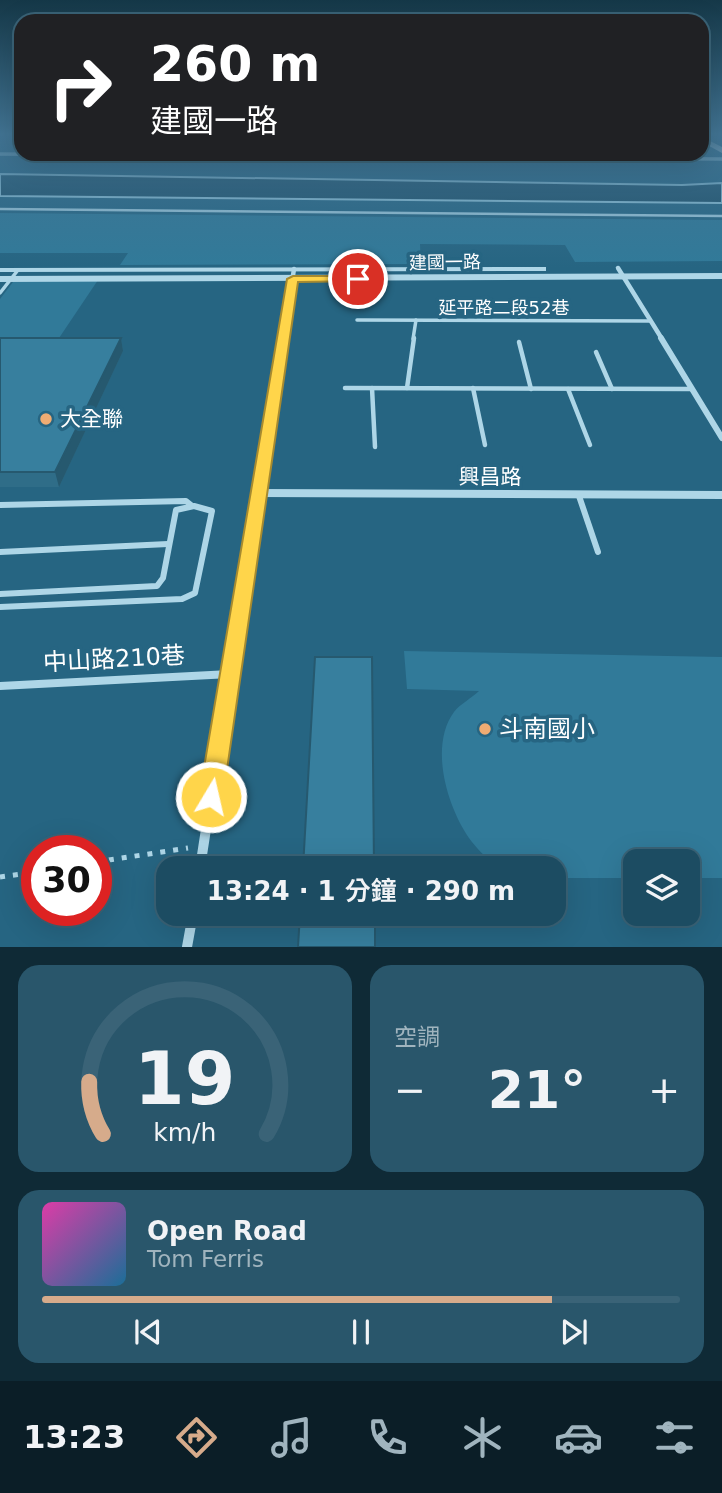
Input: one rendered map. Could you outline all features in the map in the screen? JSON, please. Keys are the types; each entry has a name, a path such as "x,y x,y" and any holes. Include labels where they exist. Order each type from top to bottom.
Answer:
{"street":[{"name":"建國一路","path":"0,279 620,272 722,268"},
{"name":"建國一路","path":"0,270 293,274"},
{"name":"建國一路","path":"620,272 722,276"},
{"path":"620,272 722,438"},
{"path":"202,856 293,274"},
{"name":"興昌路","path":"258,493 722,495"},
{"name":"中山路210巷","path":"0,686 230,674"},
{"path":"187,947 191,926"}],"lane":[{"path":"0,209 722,216"},
{"path":"0,293 18,270"},
{"name":"延平路二段52巷","path":"357,320 650,321"},
{"path":"407,388 416,320"},
{"path":"519,342 531,388"},
{"path":"596,352 612,389"},
{"path":"345,388 691,389"},
{"path":"372,388 375,447"},
{"path":"473,388 485,445"},
{"path":"568,389 590,445"},
{"path":"579,496 598,552"},
{"path":"0,505 186,501 191,505"},
{"path":"0,594 157,586 163,578 176,510 191,505 204,506 212,511 195,593 182,599 0,607"},
{"path":"0,552 168,544"}],"path":[{"path":"112,860 204,846"},
{"path":"0,877 21,874"}],"shaded area":[{"path":"0,179 322,179 682,185 722,183 722,203 0,196"},
{"path":"0,213 722,220 722,261 575,262 565,245 420,244 421,264 120,265 128,253 0,253"},
{"path":"98,280 53,347 0,347 0,299 13,282"},
{"path":"404,651 722,657 722,878 700,878 700,849 623,849 623,878 566,878 566,856 485,856 472,842 454,810 442,758 447,726 454,712 479,691 407,689"}],"building":[{"name":"大全聯","path":"0,338 121,338 55,472 0,472"},
{"path":"315,657 372,657 374,856 304,856"},
{"path":"299,926 375,926 375,947 298,947"}],"place":[{"name":"大全聯","path":"46,419"},
{"name":"斗南國小","path":"485,729"}],"route":[{"path":"211,797 293,279 358,279"}]}
